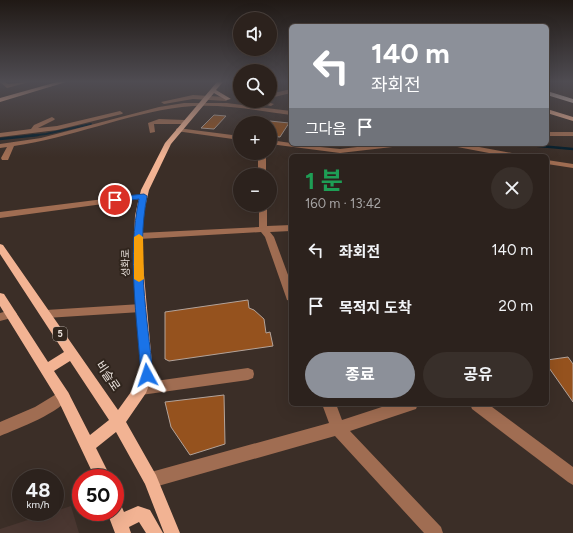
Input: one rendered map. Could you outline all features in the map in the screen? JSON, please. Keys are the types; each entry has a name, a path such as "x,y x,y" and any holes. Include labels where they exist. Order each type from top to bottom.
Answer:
{"main road":[{"name":"성화로","path":"88,446 118,422 141,389 147,375 138,264 139,216 144,196 162,152 198,107"},
{"path":"549,112 573,119"},
{"name":"비슬로","path":"0,247 118,422 151,480 172,533"},
{"path":"0,297 5,316 46,370 63,396 99,469"},
{"path":"46,370 72,353"},
{"path":"119,523 136,513 141,513 145,515 155,533"}],"street":[{"path":"0,135 57,128 142,107"},
{"path":"0,146 41,140 170,107"},
{"path":"242,107 289,113"},
{"path":"138,115 142,118 149,118"},
{"path":"33,132 36,126 52,119"},
{"path":"152,132 151,123 159,120 185,122"},
{"path":"86,129 96,134"},
{"path":"178,130 233,137"},
{"path":"549,134 573,134"},
{"path":"277,143 289,145"},
{"path":"5,158 11,144"},
{"path":"294,146 341,154 389,146"},
{"path":"463,146 506,154"},
{"path":"549,162 573,166"},
{"path":"0,215 144,196"},
{"path":"263,212 263,229 269,237 289,292"},
{"path":"139,236 289,228"},
{"path":"46,314 142,308"},
{"path":"141,389 248,374"},
{"path":"0,429 40,412 63,396"},
{"path":"330,406 338,428 435,533"},
{"path":"151,480 338,428 405,406"},
{"path":"480,406 573,477"}],"shaded area":[{"path":"71,506 72,521 75,521 79,533 0,533 0,529 25,521 64,521 64,508"}],"building":[{"path":"214,115 226,116 214,129 201,128"},
{"path":"277,122 289,123 280,137 277,137"},
{"path":"248,300 249,308 254,310 264,319 266,333 270,332 273,346 169,361 165,359 165,312"},
{"path":"568,357 573,364 573,402 549,368 549,360"},
{"path":"224,395 225,444 190,455 171,427 165,402"}],"waterway":[{"path":"28,136 46,134 91,124"},
{"path":"0,139 38,135"},
{"path":"539,146 573,149"}],"slow traffic":[{"path":"139,237 139,279"}],"route":[{"path":"115,200 144,196 139,216 138,264 147,375"}]}
